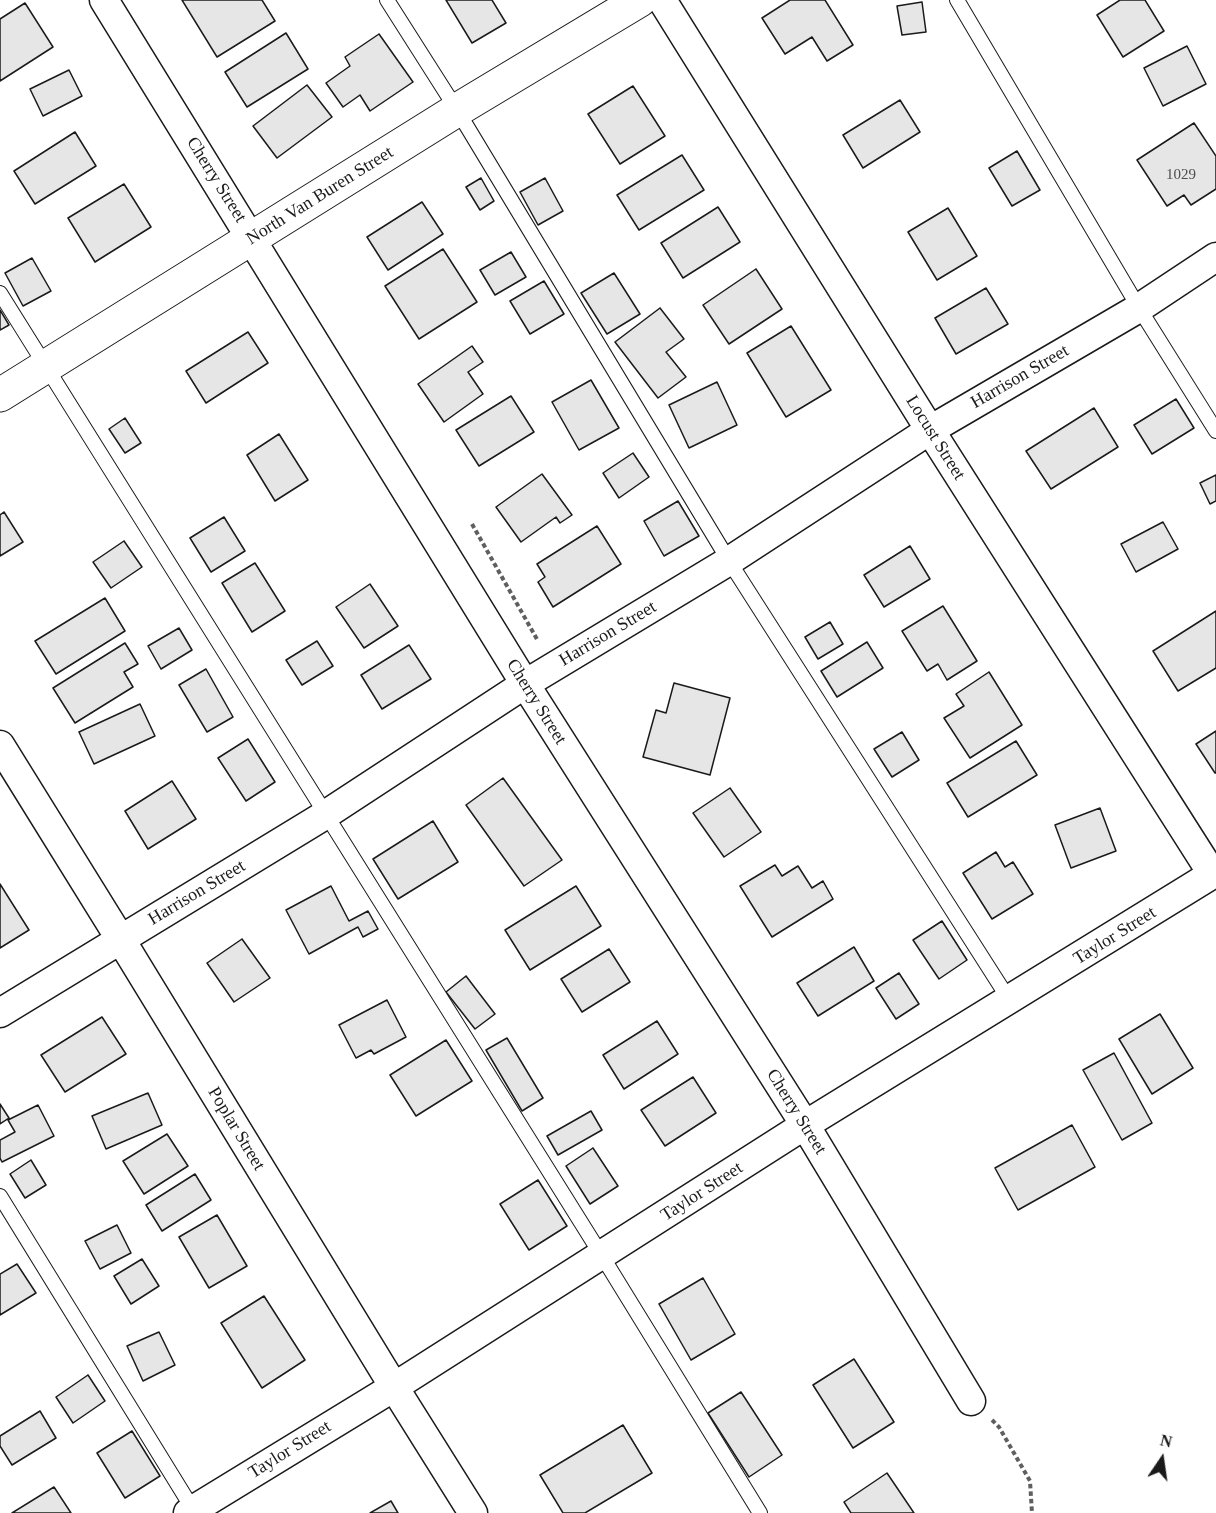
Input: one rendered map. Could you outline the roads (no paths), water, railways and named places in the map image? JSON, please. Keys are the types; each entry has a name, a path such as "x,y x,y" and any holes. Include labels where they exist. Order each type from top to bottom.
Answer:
{"street":[{"name":"Cherry Street","path":"104,0 525,684 805,1125 971,1401"},
{"name":"North Van Buren Street","path":"0,395 457,110 640,0"},
{"name":"Locust Street","path":"662,0 930,430 1214,874"},
{"name":"Harrison Street","path":"0,1013 325,815 525,684 729,561 930,430 1139,308 1216,257"},
{"name":"Poplar Street","path":"0,745 393,1387 473,1513"},
{"name":"Taylor Street","path":"192,1512 602,1256 805,1125 1214,874"}],"lane":[{"path":"387,0 457,110 729,561 1010,1001"},
{"path":"957,0 1139,308 1216,431"},
{"path":"0,293 760,1513"},
{"path":"0,1196 192,1512"}]}
